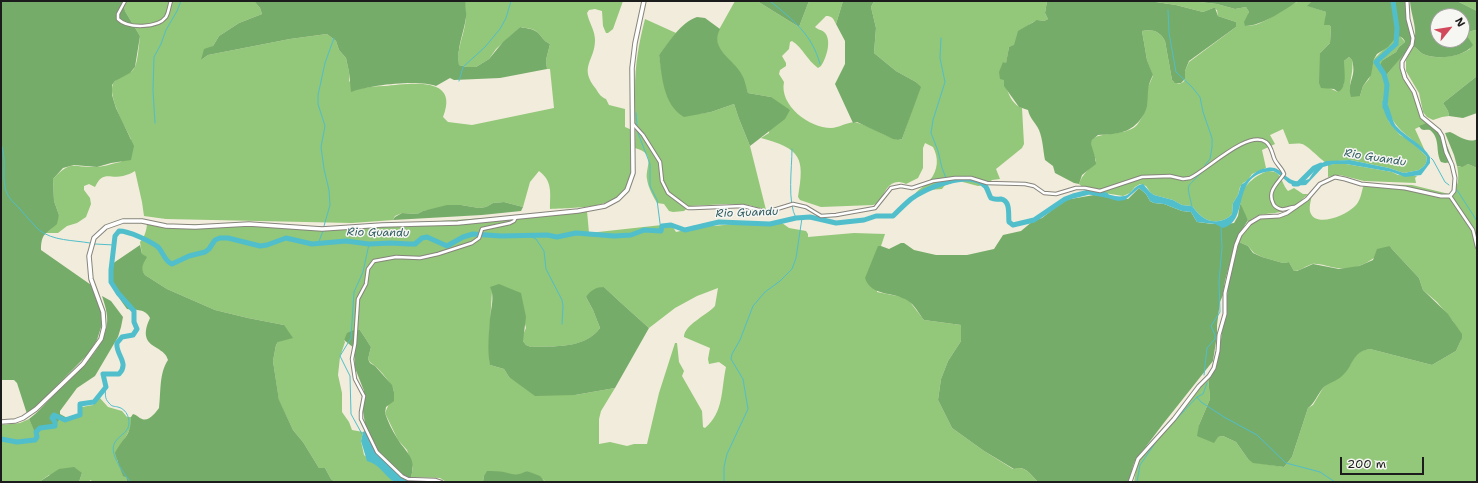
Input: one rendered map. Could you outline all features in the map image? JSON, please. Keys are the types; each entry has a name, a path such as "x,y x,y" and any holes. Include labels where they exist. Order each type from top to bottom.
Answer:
{"main road":[{"path":"1,422 16,421 36,409 83,364 101,339 104,327 103,312 91,279 89,256 94,238 106,227 117,223 123,221 142,221 166,226 195,227 249,224 322,229 382,225 458,223 578,211 605,206 618,199 627,190 634,173 632,68 635,43 644,1"}],"street":[{"path":"125,1 118,14 118,19 126,24 138,26 157,22 165,18 171,1"},
{"path":"1407,1 1408,19 1413,38 1412,45 1402,62 1402,68 1405,78 1414,92 1422,117 1442,136 1455,178 1454,191 1450,196"},
{"path":"633,124 660,162 662,181 668,193 688,208 698,209 743,206 767,212 793,204 806,207 822,216 836,215 875,208 889,190 894,187 912,188 933,181 964,177 987,183 1029,185 1047,194 1062,193 1076,188 1100,191 1142,177 1170,176 1183,179 1190,178 1236,147 1250,140 1256,139 1262,140 1268,144 1274,158 1284,174 1272,192 1271,198 1273,203 1277,208 1281,209 1294,206 1297,207"},
{"path":"1130,482 1138,459 1174,419 1214,368 1217,360 1219,335 1225,314 1227,284 1236,245 1240,236 1250,223 1260,217 1283,215 1307,199 1320,184 1335,177 1361,184 1416,189 1437,195 1450,196"},
{"path":"1450,196 1473,230 1477,247"},
{"path":"441,482 435,480 404,478 380,455 375,448 361,418 360,412 364,396 355,379 352,365 358,299 366,284 368,269 374,261 396,257 420,258 472,243 479,238 480,232 484,228 510,223 514,221 516,217"}],"green space":[{"path":"1,1 126,1 124,5 125,11 140,36 135,67 130,73 115,81 112,85 112,95 116,108 134,146 131,160 97,167 74,165 63,168 53,179 54,201 59,215 57,224 45,234 41,244 41,250 94,287 102,310 102,324 97,340 89,353 33,410 27,414 17,383 14,380 1,380"},
{"path":"126,1 254,1 260,8 262,14 239,23 219,36 201,60 208,55 290,39 327,34 336,41 339,50 346,58 349,81 358,89 407,84 429,85 438,88 444,94 446,104 443,117 448,122 472,125 554,108 550,69 547,69 546,60 550,44 534,30 520,27 496,49 489,59 476,67 459,65 459,50 466,20 464,6 466,1 623,1 613,29 608,33 606,33 603,26 602,11 595,9 589,10 587,13 595,40 588,75 600,95 606,99 609,105 625,109 625,127 632,130 632,171 629,184 622,194 612,200 588,207 550,209 549,183 539,171 530,182 523,207 504,202 493,203 486,207 479,208 461,205 423,211 417,214 402,213 395,216 393,220 352,223 166,219 144,216 135,171 118,177 104,177 95,187 89,184 84,186 84,190 90,198 91,204 86,217 77,223 67,226 58,233 44,233 51,229 59,215 54,201 53,179 64,169 73,166 99,167 121,162 131,139 117,110 112,93 112,86 115,81 133,70 138,56 140,36 125,11 124,5"},
{"path":"254,1 466,1 466,17 459,47 459,65 476,67 489,59 503,42 520,27 535,31 550,44 546,60 547,69 500,78 454,80 450,78 436,86 406,83 381,85 351,92 346,58 339,50 336,41 327,34 290,39 208,55 201,60 204,49 213,46 219,36 239,23 262,14 260,8"},
{"path":"735,1 757,1 799,27 809,1 843,1 836,24 830,16 826,16 815,27 824,32 828,41 825,59 821,66 818,68 796,44 792,41 790,42 789,49 782,56 786,66 780,70 779,74 784,82 786,99 797,114 805,120 822,127 838,127 855,122 898,140 902,139 920,87 916,82 896,71 874,53 876,28 871,7 874,1 1047,1 1045,13 1048,19 1044,21 1039,20 1030,24 1014,46 1009,47 1006,64 1003,62 1005,82 1009,95 1017,105 1022,108 1024,144 1022,148 996,169 1000,179 992,180 986,185 978,186 959,181 945,185 942,189 928,190 920,196 912,198 916,192 926,185 933,176 937,164 933,147 925,143 923,148 923,168 918,178 906,184 901,182 892,183 886,189 880,202 873,205 821,207 800,200 798,197 801,172 797,157 785,146 761,138 769,133 771,97 748,93 741,74 718,47 716,35"},
{"path":"757,1 809,1 799,27"},
{"path":"843,1 874,1 871,7 876,28 874,53 896,71 916,82 921,87 902,139 893,139 857,122 853,123 835,84 845,64 845,41 836,24"},
{"path":"1047,1 1149,1 1176,5 1203,12 1215,8 1218,16 1236,22 1236,27 1189,61 1185,71 1185,79 1181,83 1175,83 1172,80 1165,41 1161,35 1149,30 1142,31 1147,60 1153,75 1149,87 1146,110 1136,125 1126,131 1116,134 1098,135 1092,140 1091,144 1096,164 1082,175 1079,184 1055,173 1053,166 1045,160 1039,130 1028,110 1019,107 1004,86 1004,80 1000,79 999,72 1003,62 1006,63 1009,47 1014,45 1018,31 1037,20 1044,21 1048,19 1045,13"},
{"path":"1149,1 1191,1 1217,4 1235,9 1246,7 1249,12 1245,26 1252,26 1265,21 1299,1 1312,1 1308,6 1326,12 1325,25 1329,25 1331,27 1330,43 1320,53 1320,60 1329,88 1338,92 1344,84 1344,61 1349,57 1352,60 1350,92 1360,96 1363,86 1369,79 1374,59 1397,36 1400,36 1405,42 1396,52 1383,60 1388,73 1409,47 1403,60 1403,73 1411,86 1420,114 1429,122 1415,129 1425,151 1401,130 1392,118 1387,102 1382,102 1389,122 1400,135 1411,141 1427,157 1426,163 1419,170 1404,173 1389,168 1350,160 1325,162 1302,144 1289,144 1283,129 1270,135 1275,144 1262,150 1266,168 1252,174 1248,180 1243,183 1233,203 1232,214 1221,221 1208,220 1200,215 1191,206 1182,205 1173,200 1154,195 1146,186 1140,184 1130,193 1123,196 1086,190 1079,184 1084,174 1096,161 1091,145 1093,139 1103,135 1132,129 1140,121 1144,113 1147,90 1153,76 1147,60 1142,31 1149,30 1161,35 1165,41 1172,80 1182,83 1185,80 1185,71 1189,62 1236,27 1236,22 1218,16 1217,10 1213,8 1203,12 1176,5"},
{"path":"1191,1 1298,1 1266,20 1245,26 1244,22 1249,12 1246,7 1235,9 1217,4"},
{"path":"1312,1 1407,1 1408,17 1412,29 1411,42 1405,53 1388,73 1384,75 1380,70 1381,63 1383,60 1396,52 1405,42 1402,38 1397,36 1388,47 1377,54 1374,59 1371,75 1363,86 1360,96 1351,97 1350,94 1353,68 1352,60 1349,57 1344,61 1345,78 1341,90 1338,92 1334,89 1321,88 1319,83 1320,53 1330,43 1331,27 1329,25 1324,25 1326,12 1307,6"},
{"path":"1410,1 1457,1 1477,11 1477,30 1470,32 1470,8 1430,8 1430,48 1470,48 1463,53 1450,57 1429,56 1413,46 1415,40 1415,29"},
{"path":"1457,1 1477,1 1477,11"},
{"path":"697,17 705,18 720,29 717,36 720,48 742,75 748,93 771,97 790,110 785,119 750,146 734,104 711,112 684,117 677,112 668,98 663,81 659,55 680,28"},
{"path":"645,19 676,33 659,55 663,78 698,114 711,112 734,104 750,146 766,210 749,205 726,204 690,206 684,211 673,212 669,211 664,204 657,203 648,182 648,157 642,151 635,148 636,71 639,45"},
{"path":"1477,30 1477,76 1443,103 1449,116 1433,120 1427,117 1423,112 1419,93 1406,71 1406,60 1413,46 1422,53 1435,57 1454,56 1465,52 1470,49 1471,31"},
{"path":"1470,40 1473,45 1470,48"},
{"path":"1477,76 1477,113 1463,118 1449,116 1443,103"},
{"path":"1429,122 1434,125 1441,134 1453,162 1441,162 1438,154 1436,137 1430,130 1421,129 1419,126"},
{"path":"1450,132 1467,140 1477,139 1477,168 1468,164 1462,167 1457,166 1445,133"},
{"path":"1346,164 1392,172 1398,175 1417,176 1415,178 1416,183 1364,181 1340,175 1328,177 1328,165"},
{"path":"1468,164 1477,168 1477,482 1134,482 1137,464 1141,456 1208,376 1210,399 1199,425 1218,437 1223,436 1236,442 1248,459 1258,463 1284,467 1292,457 1308,408 1313,405 1323,388 1350,365 1356,354 1370,349 1432,365 1456,351 1461,340 1453,321 1437,302 1423,290 1419,278 1390,246 1366,263 1352,268 1345,269 1312,264 1294,271 1289,262 1283,263 1262,257 1254,253 1248,246 1239,242 1243,233 1252,222 1260,217 1285,214 1312,195 1310,207 1311,214 1320,220 1326,220 1339,216 1354,207 1359,199 1364,184 1412,185 1449,194 1453,192 1457,186 1457,166 1460,167"},
{"path":"1268,171 1273,171 1279,175 1288,191 1294,188 1303,194 1308,194 1289,209 1260,215 1255,217 1246,225 1248,220 1243,212 1240,200 1243,189 1257,176"},
{"path":"1139,188 1146,194 1150,201 1164,204 1182,211 1191,212 1197,222 1216,224 1234,223 1238,216 1240,204 1248,220 1236,240 1225,281 1223,295 1220,302 1213,361 1135,461 1129,482 1038,482 1025,470 1021,468 1014,469 984,451 952,428 938,400 941,379 948,361 961,341 961,325 924,320 915,307 910,303 902,298 872,288 865,278 878,246 889,249 904,243 914,250 936,255 967,255 994,249 1003,235 1021,231 1033,221 1042,218 1065,200 1094,195 1128,199"},
{"path":"504,202 523,207 521,211 482,215 393,220 402,213 417,214 447,205 461,205 479,208 486,207 493,203"},
{"path":"587,211 589,233 671,224 676,232 685,230 692,226 701,225 713,226 747,223 764,225 782,223 789,228 806,231 808,237 854,233 885,234 881,246 878,246 877,292 902,297 910,302 924,320 961,325 961,341 948,361 941,379 938,400 952,428 984,451 1013,469 1021,468 1027,471 1038,482 545,482 527,471 520,475 513,476 503,472 484,476 483,482 446,482 440,478 411,477 413,468 407,450 398,440 385,413 394,392 393,389 389,382 368,359 371,347 360,330 357,330 349,334 344,340 345,342 340,357 338,375 342,393 342,412 349,422 352,430 363,432 361,441 364,455 394,482 335,482 331,479 325,468 319,468 303,442 293,430 279,401 273,361 276,345 284,325 215,310 167,289 145,275 143,272 140,242 145,233 147,222 167,224 352,227","holes":["505,287 517,292 526,328 523,335 523,341 526,345 531,347 568,345 586,340 594,335 600,328 586,297 604,287 649,328 675,308 697,296 718,288 715,306 692,324 688,328 684,337 710,348 708,359 709,364 719,362 726,367 721,400 716,415 705,428 703,427 702,411 682,376 684,371 679,362 677,343 675,343 659,393 647,444 634,444 627,446 610,442 599,444 599,419 601,411 615,388 575,395 553,395 509,377 504,369 490,365 489,340 492,291"]},
{"path":"1239,242 1248,246 1253,253 1262,257 1283,263 1289,262 1294,271 1313,264 1339,269 1359,266 1373,260 1377,249 1390,246 1419,278 1423,290 1448,314 1462,334 1462,338 1456,351 1432,365 1370,349 1359,353 1346,372 1340,378 1323,388 1308,408 1292,457 1284,467 1253,463 1248,459 1236,442 1223,436 1218,437 1214,443 1197,436 1199,425 1210,399 1208,376 1216,363 1219,354 1229,281"},
{"path":"140,245 142,254 147,257 142,268 143,273 167,289 215,310 284,325 293,338 278,342 276,345 273,361 279,400 293,430 303,442 319,468 325,468 331,479 335,482 127,482 126,477 123,476 115,453 130,429 131,417 133,414 145,420 152,416 159,408 163,371 168,360 162,351 148,341 146,336 146,328 150,318 148,315 140,310 127,309 116,293 111,282 110,270 112,264"},
{"path":"499,284 521,293 526,317 523,341 526,345 531,347 568,345 586,340 594,335 600,328 586,297 594,289 601,287 604,287 649,328 615,388 575,395 535,396 509,377 504,369 490,365 488,342 492,298 490,287"},
{"path":"102,296 111,301 123,317 118,337 95,376 77,388 60,411 60,414 71,420 59,420 54,426 41,429 36,435 29,419 38,412 91,358 103,339 107,317"},
{"path":"354,330 360,330 371,347 368,359 370,363 375,366 392,385 394,401 386,407 385,413 393,432 412,460 413,465 411,477 404,479 375,452 366,430 362,405 364,400 364,391 355,368 354,348 344,340 347,333"},
{"path":"99,397 108,407 122,411 127,417 131,417 131,427 124,440 117,460 123,475 126,476 127,482 92,482 91,480 88,482 79,482 82,473 49,475 39,482 1,482 1,425 20,423 29,419 36,434 41,429 54,426 58,420 76,418 81,414 82,407 93,405"},
{"path":"74,467 82,473 79,482 39,482 59,469"},
{"path":"487,471 520,474 527,471 540,476 545,482 483,482"}],"water":[{"path":"1384,100 1388,105 1393,121 1397,127 1423,148 1430,157 1430,163 1421,175 1405,177 1392,172 1346,164 1334,164 1323,167 1306,185 1294,185 1287,182 1273,171 1259,174 1251,180 1245,188 1236,216 1231,224 1223,228 1215,224 1197,222 1191,212 1182,211 1164,204 1154,203 1150,201 1146,194 1139,188 1125,200 1118,201 1100,196 1100,193 1124,196 1129,194 1137,186 1143,184 1154,195 1173,200 1182,205 1191,206 1208,220 1221,221 1232,214 1233,203 1238,195 1241,185 1262,169 1278,169 1290,179 1295,181 1309,179 1318,165 1326,161 1350,160 1389,168 1404,173 1419,170 1426,163 1427,157 1399,134 1394,128 1385,113 1382,102"},
{"path":"366,430 375,452 404,479 429,482 394,482 378,467 367,461 361,441 363,432"}],"waterway":[{"path":"155,123 153,90 154,57 181,1"},
{"path":"459,81 463,67 485,47 500,29 506,18 511,1"},
{"path":"770,1 801,28 812,44 820,64"},
{"name":"Rio Guandu","path":"1385,107 1387,85 1384,74 1376,62 1396,44 1397,28 1393,1"},
{"path":"1168,10 1169,33 1176,72 1200,97 1203,112 1212,138 1210,159 1205,165"},
{"path":"324,226 330,205 329,190 321,147 325,126 318,104 318,95 325,63 334,38"},
{"path":"941,38 940,58 945,82 933,120 931,133 946,178"},
{"path":"636,113 637,126"},
{"path":"638,133 650,164 650,186 657,200 661,231"},
{"path":"1,144 4,155 5,187 13,202 39,230 45,234 63,240 90,243"},
{"path":"792,149 791,194 793,211 796,218"},
{"path":"1431,158 1445,182 1449,185"},
{"name":"Rio Guandu","path":"1294,184 1298,184 1314,168 1321,165"},
{"path":"1192,207 1188,189 1190,184 1203,171"},
{"name":"Rio Guandu","path":"1,439 17,442 35,440 37,437 36,432 40,428 55,426 55,422 52,418 54,415 65,420 80,415 80,404 94,402 106,387 103,374 119,374 122,370 123,362 118,351 117,343 122,337 133,335 137,329 134,322 134,311 118,293 111,282 115,236 119,231 134,234 158,247 166,259 172,264 189,256 205,252 215,240 220,238 228,238 260,246 286,238 312,244 346,241 369,244 415,244 422,238 427,237 447,246 463,237 473,234 501,236 547,235 557,237 576,233 614,236 631,235 644,230 661,231 662,226 671,225 685,230 719,222 770,224 796,218 810,217 836,223 864,220 876,216 893,216 909,201 937,185 970,179 979,182 986,187 991,198 1001,199 1006,202 1008,205 1009,222 1013,225 1034,220 1065,199 1073,196 1089,192 1106,195"},
{"path":"1457,190 1477,221"},
{"path":"724,482 724,467 727,454 748,409 743,379 731,359 732,354 740,340 753,306 765,292 780,281 792,269 796,258 802,218"},
{"path":"1204,375 1207,348 1215,339 1211,326 1220,312 1219,282 1222,247 1221,227"},
{"path":"318,244 323,231"},
{"path":"530,236 536,239 544,251 546,269 562,300 562,324"},
{"path":"95,244 114,245"},
{"path":"362,434 351,414 350,376 340,356 351,338 354,292 363,272 369,244"},
{"path":"1137,482 1140,465 1158,439 1197,397 1203,394 1207,383"},
{"path":"105,388 107,401 112,406 124,410 129,418 128,428 115,442 113,447 115,457 130,482"},
{"path":"1197,397 1201,402 1224,417 1257,435 1286,463 1320,472 1335,482"}]}
